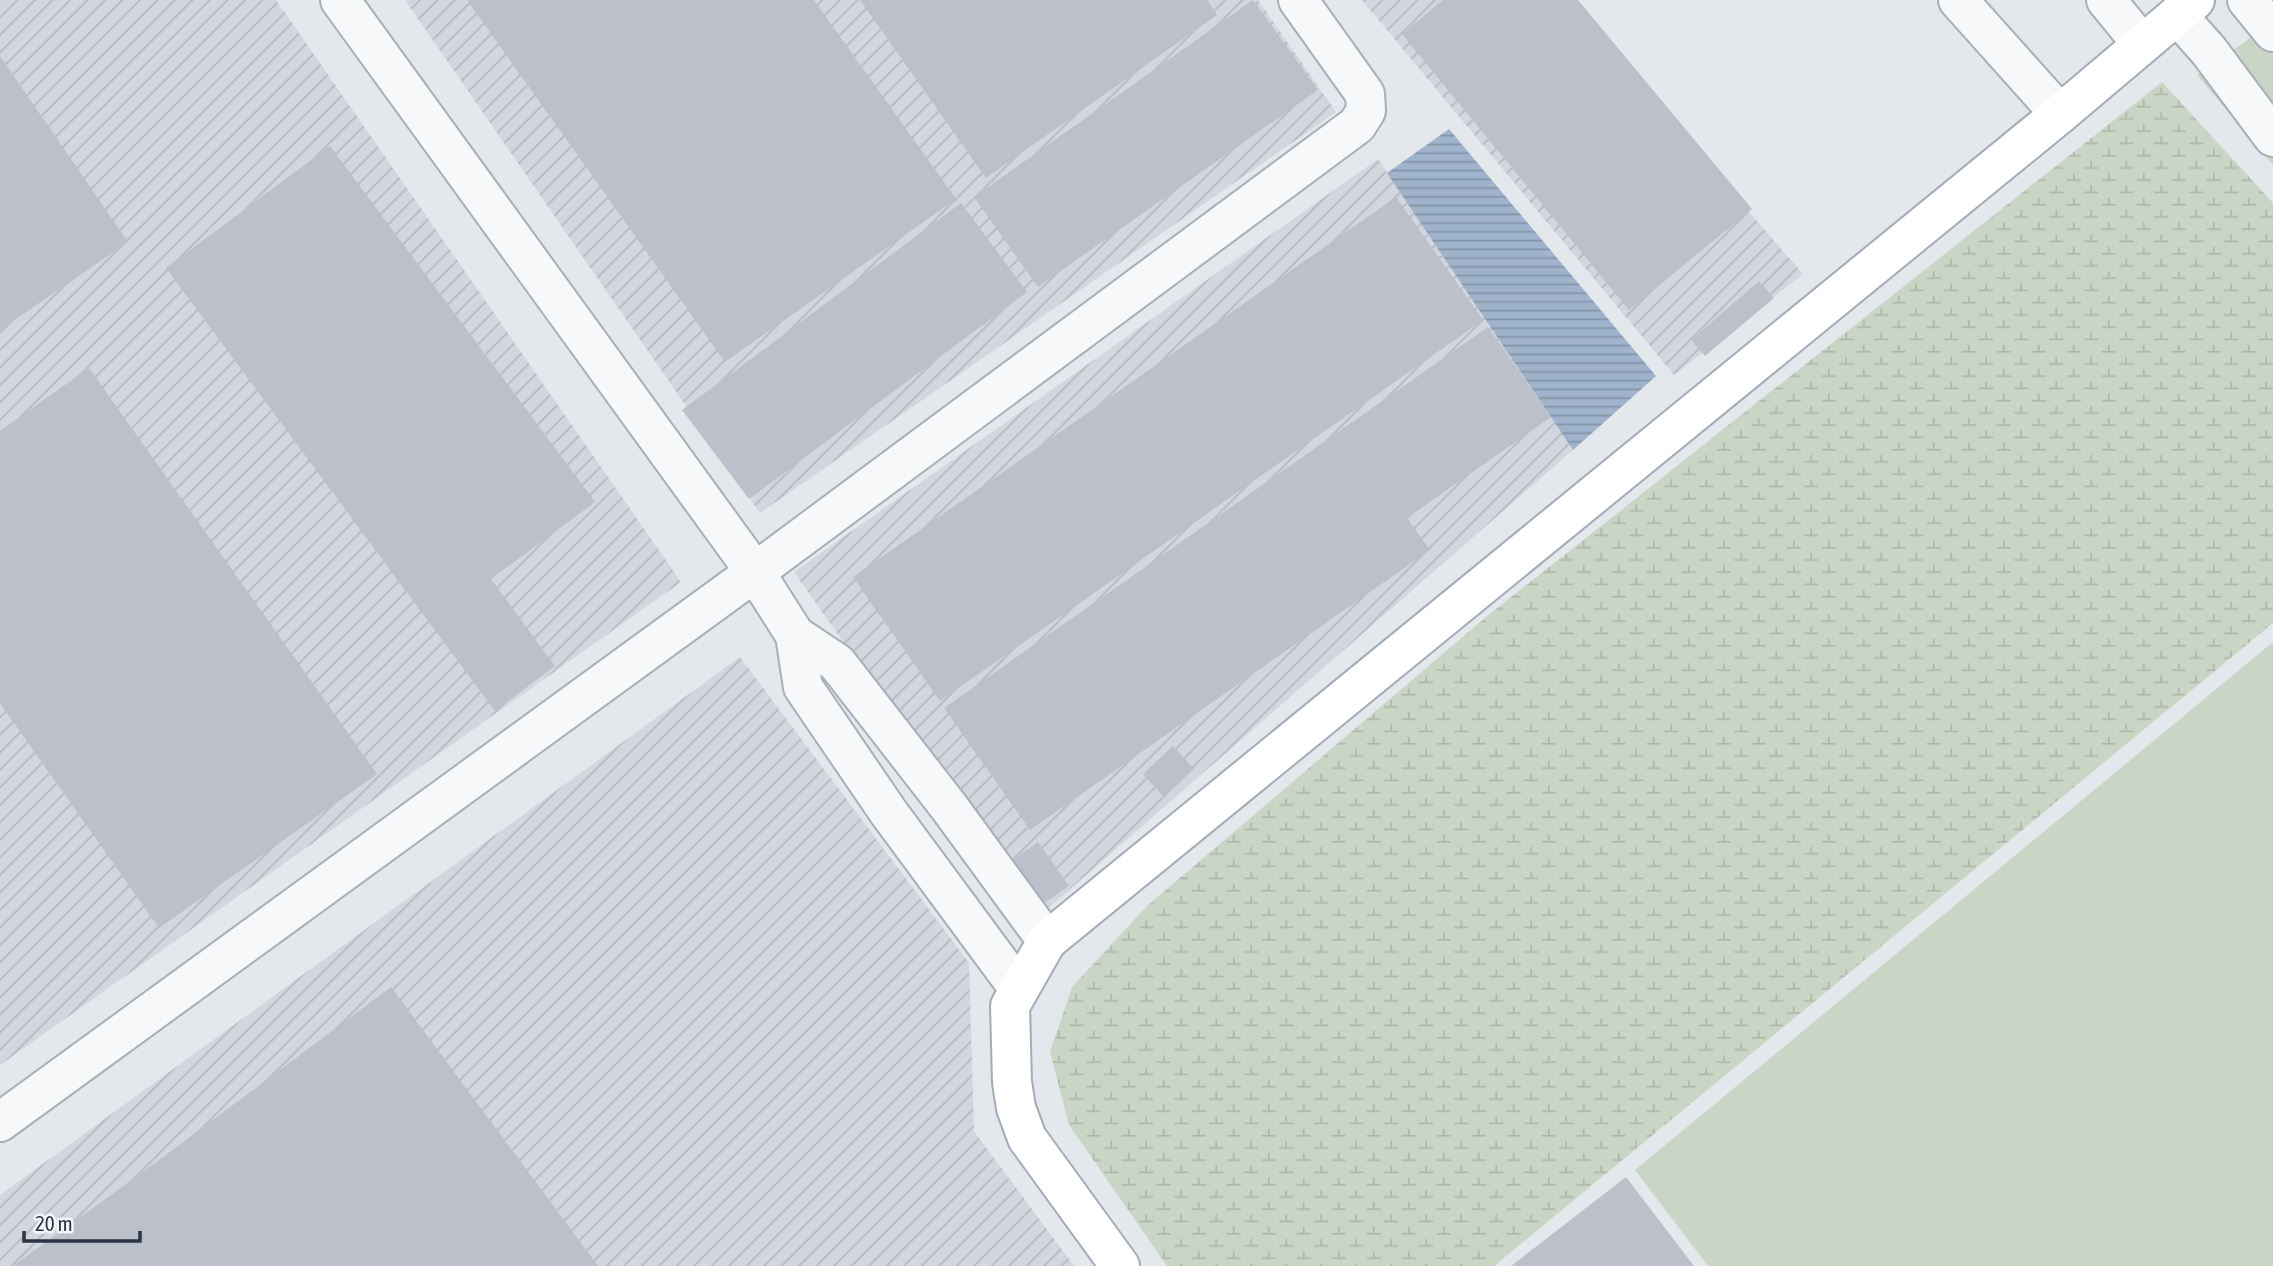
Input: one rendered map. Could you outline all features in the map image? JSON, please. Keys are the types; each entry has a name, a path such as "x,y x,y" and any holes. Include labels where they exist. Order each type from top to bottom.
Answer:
{"main road":[{"path":"1120,1266 1041,1159 1027,1138 1020,1118 1012,1082 1010,1006 1047,941 2060,114 2186,8"}],"street":[{"path":"340,0 755,572 795,635 803,687 889,813 1019,989"},
{"path":"0,1122 755,572 1357,125 1366,111 1365,94 1298,0"},
{"path":"1958,0 2060,114"},
{"path":"2106,0 2142,44"},
{"path":"2247,0 2273,32"},
{"path":"2186,8 2209,51 2273,137"},
{"path":"795,635 837,663 949,807 1047,941"}],"shaded area":[{"path":"0,0 276,0 681,582 0,1065"},
{"path":"405,0 1258,0 1336,112 760,513"},
{"path":"1362,0 1564,0 1803,274 1674,375"},
{"path":"1378,159 1573,450 1037,918 794,572"},
{"path":"740,657 969,963 974,1131 1074,1266 0,1266 0,1195"}],"green space":[{"path":"2266,27 2273,35 2273,165 2197,75"},
{"path":"2162,82 2273,203 2273,623 1494,1266 1167,1266 1069,1125 1050,1052 1072,987 1147,906 1486,617"},
{"path":"2273,642 2273,1266 1708,1266 1635,1170"}],"water":[{"path":"1449,129 1656,376 1573,450 1387,173"}],"building":[{"path":"467,0 814,0 956,199 725,362"},
{"path":"860,0 1207,0 1217,15 986,178"},
{"path":"1253,0 1318,90 1038,287 974,197"},
{"path":"1443,0 1578,0 1752,209 1629,310 1402,34"},
{"path":"0,56 128,242 0,330"},
{"path":"330,146 595,502 491,579 555,666 495,711 166,268"},
{"path":"1396,197 1483,320 940,701 853,577"},
{"path":"961,203 1027,292 749,499 682,410"},
{"path":"1759,281 1774,298 1705,356 1691,340"},
{"path":"1488,327 1551,417 1407,518 1430,550 1030,830 944,708"},
{"path":"89,368 377,774 159,928 0,703 0,431"},
{"path":"1173,746 1194,769 1164,797 1143,774"},
{"path":"1038,842 1069,886 1034,910 1003,867"},
{"path":"391,987 598,1266 13,1266 155,1163"},
{"path":"1626,1177 1694,1266 1511,1266"}]}
